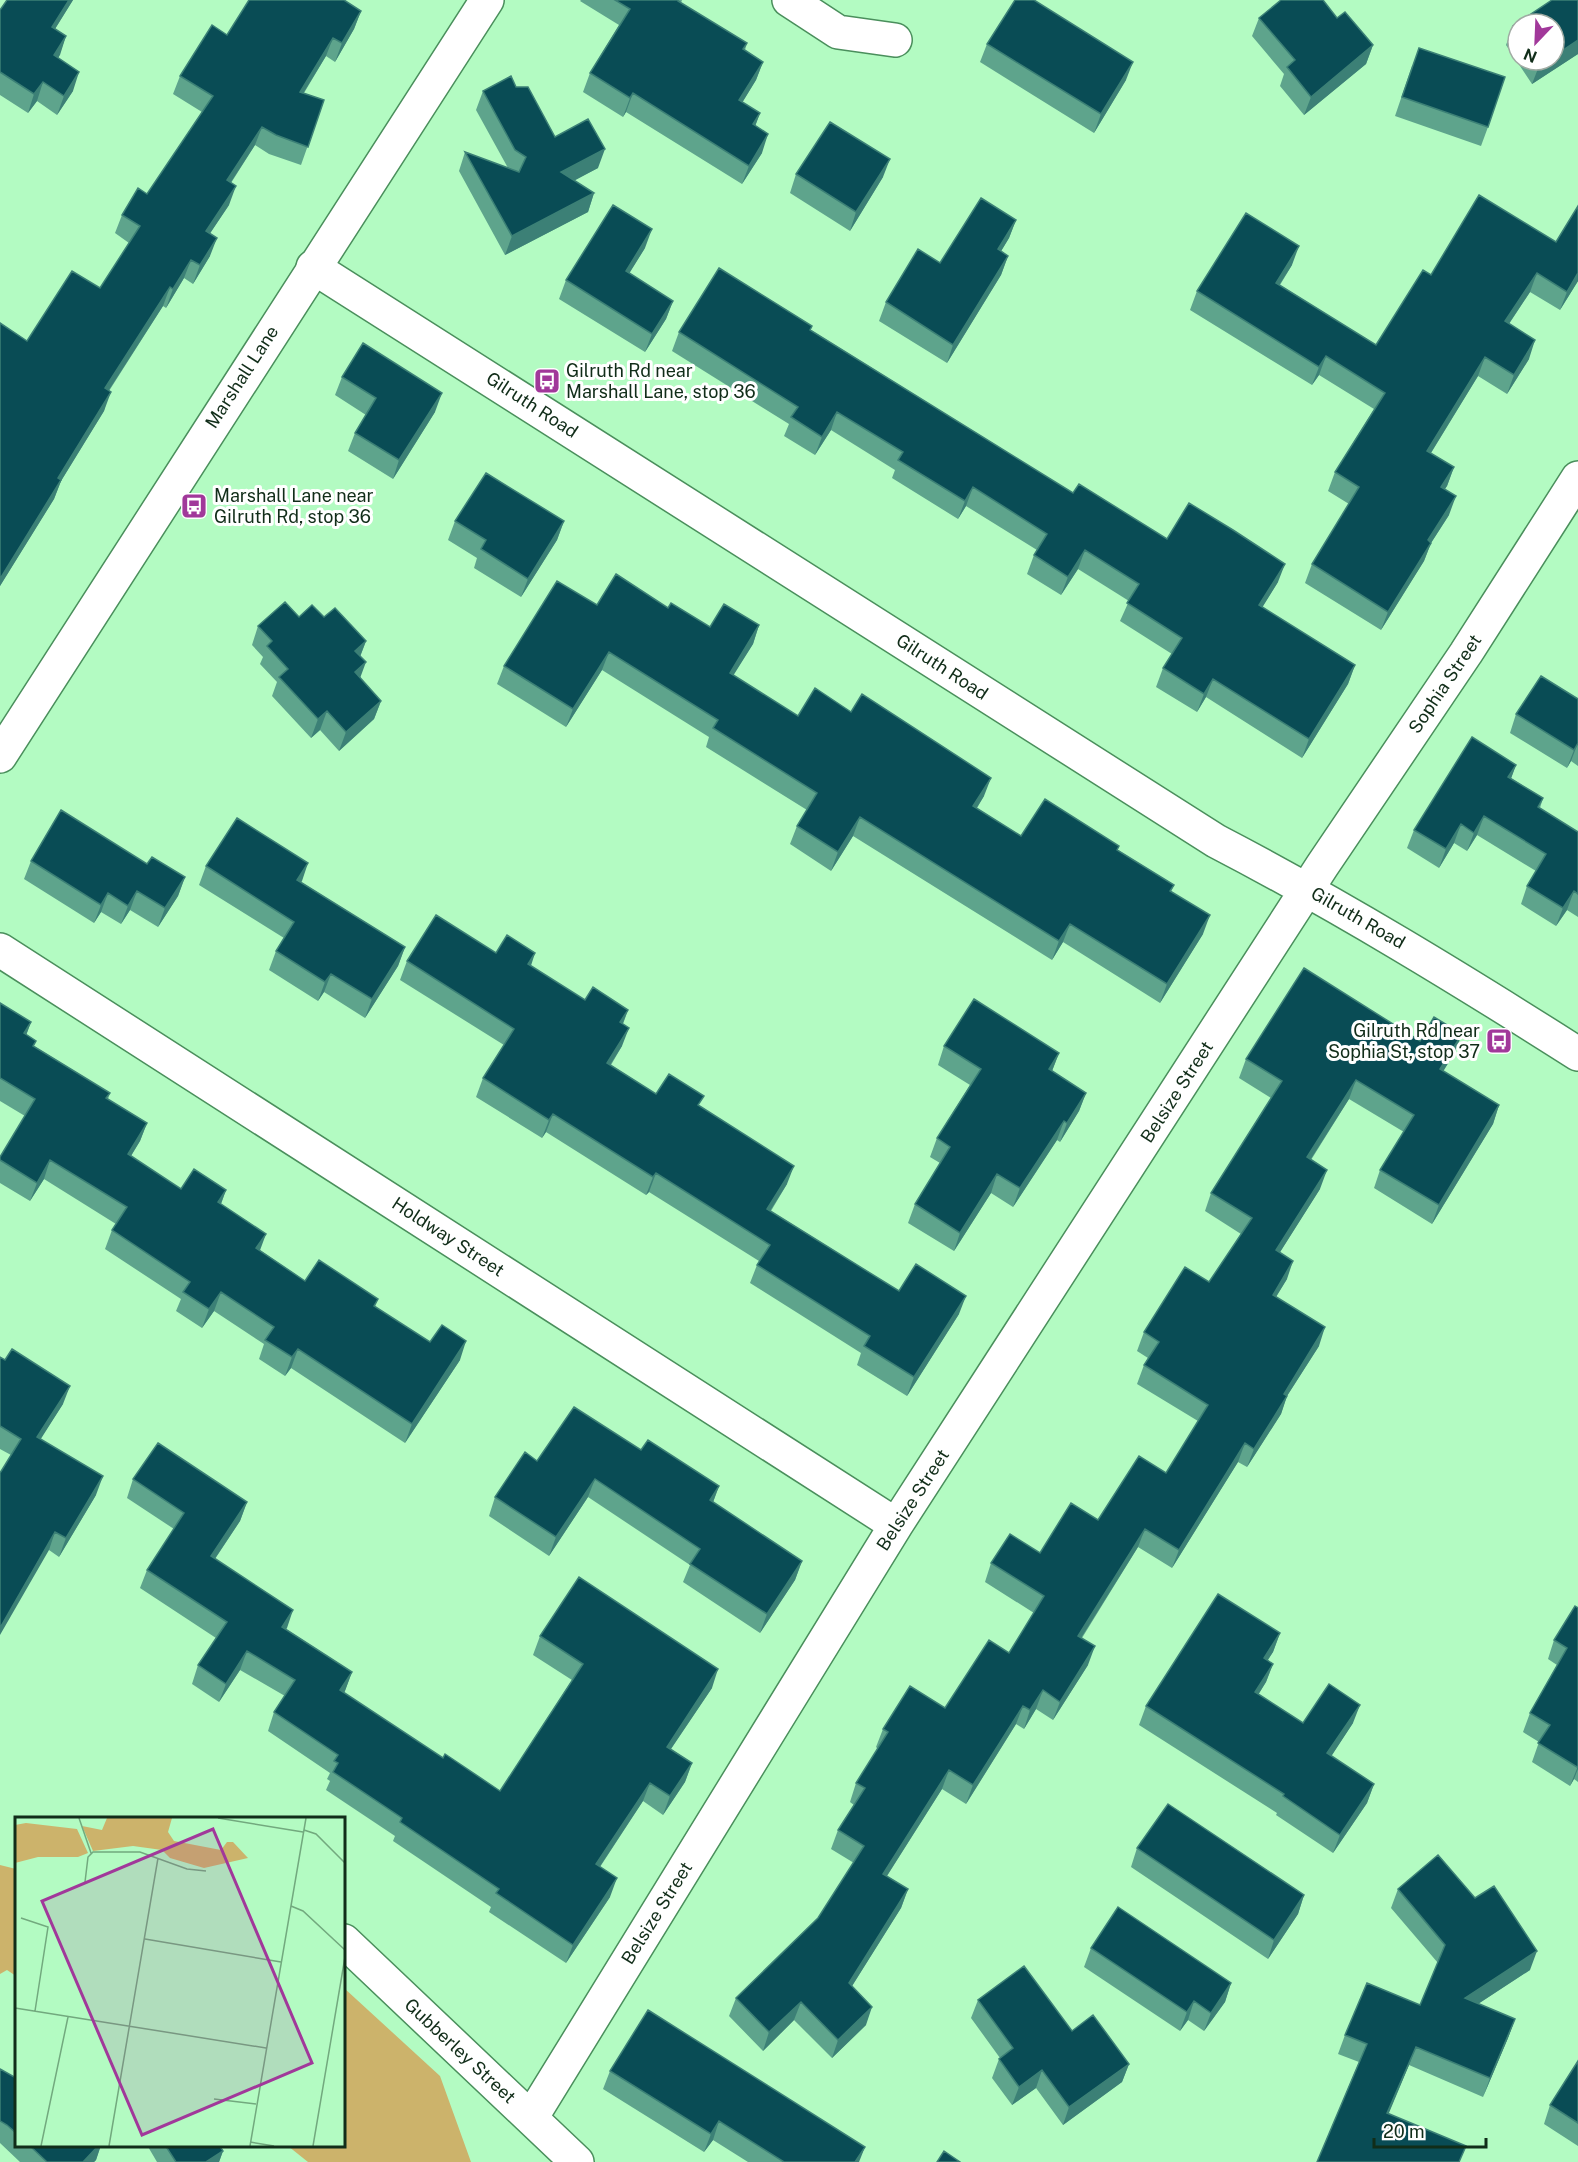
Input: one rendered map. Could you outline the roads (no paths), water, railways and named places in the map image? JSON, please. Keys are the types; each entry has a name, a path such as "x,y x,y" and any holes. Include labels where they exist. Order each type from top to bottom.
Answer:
{"street":[{"name":"Marshall Lane","path":"0,756 487,0"},
{"path":"789,0 838,32 895,40"},
{"name":"Gilruth Road","path":"313,267 1216,842 1308,889 1431,960 1578,1054"},
{"name":"Sophia Street","path":"1308,889 1466,653 1578,478"},
{"name":"Belsize Street","path":"531,2118 896,1525 1308,889"},
{"name":"Holdway Street","path":"0,950 896,1525"},
{"name":"Gubberley Street","path":"345,1942 577,2162"}],"place":[{"name":"Gilruth Rd near Marshall Lane, stop 36","path":"547,381"},
{"name":"Marshall Lane near Gilruth Rd, stop 36","path":"194,506"},
{"name":"Gilruth Rd near Sophia St, stop 37","path":"1499,1041"}]}
